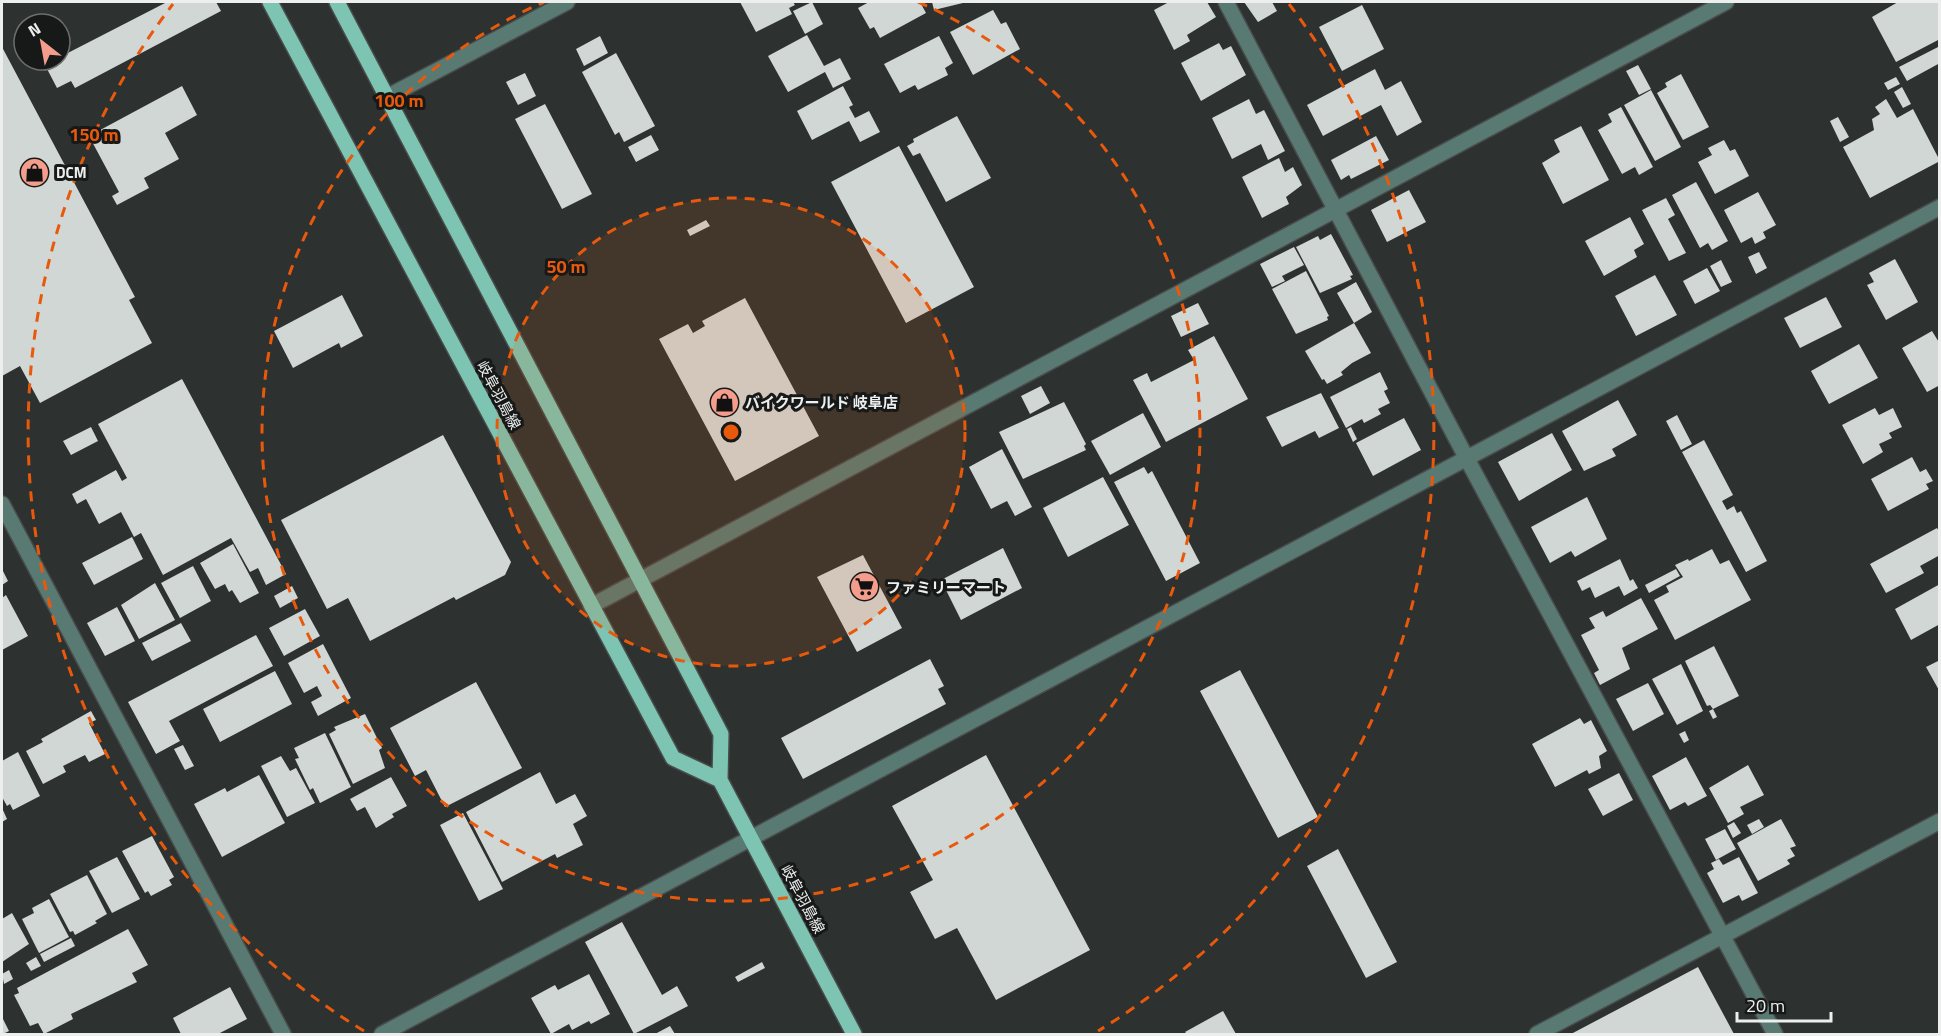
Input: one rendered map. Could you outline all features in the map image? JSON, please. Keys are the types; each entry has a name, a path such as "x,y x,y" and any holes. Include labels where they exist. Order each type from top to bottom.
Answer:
{"main road":[{"name":"岐阜羽島線","path":"270,2 672,758 720,780"},
{"name":"岐阜羽島線","path":"337,2 721,734 720,780 854,1035"}],"street":[{"path":"387,97 567,2"},
{"path":"1226,2 1775,1035"},
{"path":"591,606 1726,2"},
{"path":"382,1035 1940,207"},
{"path":"2,504 283,1035"},
{"path":"1537,1035 1940,821"}],"building":[{"path":"167,2 216,2 221,11 75,88 71,81 57,88 49,72 72,72 72,51"},
{"path":"740,2 793,2 795,5 789,8 792,14 756,32"},
{"path":"812,2 823,24 805,34 793,11"},
{"path":"869,2 920,2 926,13 880,38 874,27 870,29 858,8"},
{"path":"932,2 967,2 934,10"},
{"path":"1169,2 1207,2 1216,17 1187,35 1190,41 1174,50 1154,10"},
{"path":"1244,2 1272,2 1277,11 1258,22"},
{"path":"1898,2 1940,2 1940,39 1896,62 1872,17"},
{"path":"1362,5 1384,49 1342,71 1319,27"},
{"path":"993,10 1001,24 1006,22 1020,49 973,75 950,32"},
{"path":"807,35 824,66 840,58 851,79 833,88 825,72 788,92 768,56"},
{"path":"600,36 608,53 584,66 576,49"},
{"path":"939,36 953,63 945,68 948,75 918,90 915,85 900,93 884,64"},
{"path":"1219,43 1223,50 1231,46 1246,75 1201,101 1181,63"},
{"path":"1940,46 1940,63 1907,81 1899,67"},
{"name":"DCM","path":"2,47 12,66 12,72 15,72 135,297 129,300 152,343 40,403 20,366 2,376"},
{"path":"616,53 655,126 624,142 619,132 615,135 582,72"},
{"path":"1638,65 1651,89 1639,95 1626,71"},
{"path":"1375,69 1385,90 1401,81 1422,122 1397,136 1381,105 1323,136 1307,105"},
{"path":"525,73 536,96 518,105 506,82"},
{"path":"1681,74 1709,127 1683,140 1657,93 1667,87 1665,83"},
{"path":"1896,77 1900,84 1888,90 1884,83"},
{"path":"182,86 197,115 165,133 179,159 144,178 149,188 117,205 112,196 119,192 89,136"},
{"path":"843,86 853,105 849,107 855,118 869,111 880,132 860,142 849,121 812,140 797,111"},
{"path":"1902,87 1911,104 1903,108 1894,92"},
{"path":"1651,90 1681,147 1655,161 1624,105"},
{"path":"1249,99 1256,114 1264,110 1285,151 1268,160 1261,144 1232,159 1212,118"},
{"path":"1886,99 1897,118 1913,109 1940,161 1870,198 1843,147 1874,130 1872,119 1880,114 1875,107"},
{"path":"545,104 592,194 562,209 515,119"},
{"path":"1621,107 1653,167 1639,175 1635,167 1622,174 1598,130 1612,122 1608,114"},
{"path":"957,116 991,178 946,202 920,153 913,156 907,146 914,142 913,139"},
{"path":"1838,117 1849,137 1840,142 1830,121"},
{"path":"1581,126 1609,180 1563,204 1542,163 1560,152 1554,140"},
{"path":"651,135 659,150 636,162 628,147"},
{"path":"1376,136 1389,160 1351,179 1349,175 1341,180 1331,160"},
{"path":"1724,140 1730,151 1735,149 1749,176 1715,194 1698,162 1712,155 1708,148"},
{"path":"899,146 974,287 906,323 831,182"},
{"path":"1279,158 1285,172 1293,167 1302,185 1286,197 1289,204 1262,218 1242,177"},
{"path":"1696,182 1728,241 1712,250 1708,243 1700,248 1672,195"},
{"path":"1409,190 1426,222 1387,242 1371,210"},
{"path":"1758,192 1776,225 1763,232 1766,238 1755,244 1752,237 1741,243 1724,210"},
{"path":"1666,198 1675,215 1668,219 1686,253 1669,261 1642,210"},
{"path":"1630,217 1644,244 1634,250 1637,257 1604,276 1585,241"},
{"path":"706,220 710,226 690,236 687,230"},
{"path":"1331,234 1353,275 1350,276 1352,279 1320,293 1296,247 1318,236 1320,240"},
{"path":"1294,247 1304,265 1282,276 1285,281 1272,287 1260,264"},
{"path":"1759,252 1767,268 1756,274 1748,257"},
{"path":"1895,259 1918,302 1886,320 1867,285 1874,282 1869,273"},
{"path":"1721,260 1732,282 1721,287 1710,266"},
{"path":"1707,268 1720,291 1695,304 1683,281"},
{"path":"1306,271 1329,316 1328,320 1296,334 1272,289"},
{"path":"1655,275 1677,315 1636,336 1615,296"},
{"path":"1356,282 1372,312 1354,323 1337,293"},
{"path":"342,295 363,336 341,348 339,343 293,368 274,331"},
{"path":"1826,297 1842,327 1800,348 1784,318"},
{"path":"745,298 819,436 735,481 659,339 688,324 693,333 705,326 702,321"},
{"path":"1198,303 1209,324 1181,337 1171,316"},
{"path":"1354,323 1371,353 1352,363 1341,372 1343,375 1327,384 1324,379 1322,380 1305,351"},
{"path":"1932,331 1940,344 1940,385 1927,392 1902,348"},
{"path":"1214,336 1248,399 1166,442 1133,380 1147,373 1151,382 1194,360 1188,350"},
{"path":"1859,344 1878,378 1829,404 1811,371"},
{"path":"1380,372 1388,389 1384,391 1390,403 1378,409 1381,414 1364,423 1362,419 1346,428 1330,397"},
{"path":"182,379 286,574 266,585 258,568 250,572 231,538 163,575 141,533 134,537 121,512 99,524 86,499 77,504 72,494 116,470 122,481 127,478 98,424"},
{"path":"1041,386 1050,403 1030,414 1021,396"},
{"path":"1321,393 1339,428 1319,438 1315,431 1282,447 1266,417"},
{"path":"1618,400 1637,435 1612,449 1616,456 1584,471 1562,431"},
{"path":"1064,402 1086,444 1084,446 1086,450 1023,479 999,432"},
{"path":"1875,408 1879,415 1893,408 1902,427 1889,433 1892,438 1879,444 1883,452 1863,464 1842,425"},
{"path":"1143,413 1161,447 1110,475 1091,441"},
{"path":"1677,415 1692,444 1681,450 1666,421"},
{"path":"1404,418 1421,450 1373,476 1356,443"},
{"path":"91,427 98,441 71,455 63,441"},
{"path":"1351,427 1357,439 1353,442 1347,429"},
{"path":"1552,433 1572,470 1519,501 1498,462"},
{"path":"443,435 511,562 505,575 456,600 454,597 370,641 348,598 327,609 281,520"},
{"path":"1704,440 1733,495 1722,501 1727,510 1734,506 1737,513 1741,511 1767,561 1746,572 1682,452"},
{"path":"1002,449 1032,507 1015,516 1007,501 991,509 969,467"},
{"path":"1912,457 1920,472 1926,469 1933,481 1926,484 1929,489 1888,511 1871,479"},
{"path":"1144,467 1148,474 1152,471 1200,563 1166,581 1114,482"},
{"path":"1103,477 1129,525 1068,557 1043,508"},
{"path":"1587,497 1607,539 1575,557 1571,551 1550,563 1531,527"},
{"path":"1937,528 1940,533 1940,555 1920,566 1924,573 1886,593 1870,564"},
{"path":"132,537 143,559 94,585 82,563"},
{"path":"233,544 259,593 240,603 232,590 229,592 225,584 215,589 200,563"},
{"path":"1003,548 1022,588 961,620 941,580"},
{"path":"1712,549 1720,564 1729,560 1751,600 1675,640 1654,600 1669,592 1666,586 1683,577 1675,565 1688,559 1689,561"},
{"path":"863,555 902,628 857,652 817,577"},
{"path":"1620,559 1630,581 1633,579 1638,588 1624,596 1619,586 1595,598 1590,587 1582,591 1577,581"},
{"path":"193,566 211,601 180,618 161,583"},
{"path":"2,569 8,581 2,585"},
{"path":"1676,569 1680,576 1649,593 1645,585"},
{"path":"155,583 175,620 139,639 121,605"},
{"path":"1940,584 1940,624 1911,640 1895,609"},
{"path":"292,586 298,598 280,608 274,596"},
{"path":"6,595 28,636 2,650 2,598"},
{"path":"1641,598 1658,629 1622,648 1630,669 1600,685 1594,673 1599,670 1581,635 1595,628 1589,618 1603,611 1606,617"},
{"path":"117,607 135,641 105,656 87,623"},
{"path":"305,609 320,636 284,656 269,628"},
{"path":"181,623 191,641 152,661 142,643"},
{"path":"256,635 273,666 169,721 180,741 156,754 128,702"},
{"path":"323,644 351,698 318,716 311,702 322,696 317,686 304,693 288,663"},
{"path":"1714,646 1739,696 1713,709 1710,705 1707,706 1685,661"},
{"path":"930,659 944,686 938,689 946,704 803,779 781,738"},
{"path":"1940,660 1940,692 1926,667"},
{"path":"1681,664 1703,711 1677,725 1652,679"},
{"path":"1240,670 1318,817 1278,838 1200,691"},
{"path":"275,671 292,704 220,742 203,709"},
{"path":"476,682 522,768 445,807 426,770 415,776 390,728"},
{"path":"1648,683 1664,714 1633,731 1616,699"},
{"path":"1713,709 1717,717 1713,719 1709,711"},
{"path":"91,711 96,720 89,723 105,754 89,762 85,755 63,766 66,772 43,784 26,751 43,742 41,739"},
{"path":"365,714 382,748 379,750 385,768 353,784 329,734 336,730 334,727"},
{"path":"1580,718 1584,724 1591,720 1607,751 1599,756 1601,768 1589,774 1587,770 1555,787 1532,744"},
{"path":"1685,731 1689,740 1684,743 1679,734"},
{"path":"325,733 351,787 320,803 313,788 310,790 295,759 299,758 294,748"},
{"path":"183,745 194,766 185,770 174,749"},
{"path":"18,752 40,796 13,810 10,804 7,806 2,797 2,761"},
{"path":"986,755 1090,950 996,1000 957,928 935,939 910,892 933,880 892,806"},
{"path":"281,756 290,771 296,768 315,803 287,817 261,766"},
{"path":"1686,757 1707,796 1688,806 1685,802 1670,810 1652,776"},
{"path":"1748,765 1764,795 1740,807 1744,814 1728,823 1709,788"},
{"path":"540,772 556,804 575,794 587,816 573,824 583,845 557,858 555,854 502,882 466,812"},
{"path":"1619,773 1633,800 1603,816 1588,789"},
{"path":"259,775 285,823 222,857 194,804 225,788 227,792"},
{"path":"391,777 407,806 392,814 394,817 376,828 365,807 357,811 350,799"},
{"path":"2,808 7,819 2,822"},
{"path":"463,813 503,889 479,901 440,825"},
{"path":"1759,819 1764,827 1752,834 1747,825"},
{"path":"1781,819 1796,846 1790,848 1795,856 1787,860 1790,864 1758,881 1737,843"},
{"path":"1734,822 1741,833 1733,838 1727,826"},
{"path":"1725,829 1736,849 1716,860 1705,839"},
{"path":"152,836 174,877 169,880 172,885 151,896 148,891 145,893 122,851"},
{"path":"1338,849 1397,962 1366,978 1307,866"},
{"path":"117,857 140,899 112,913 89,871"},
{"path":"1739,857 1758,893 1742,901 1739,895 1723,903 1707,873 1714,869 1711,863 1719,859 1723,865"},
{"path":"87,875 107,914 95,921 97,923 75,935 73,931 70,932 50,894"},
{"path":"49,899 69,937 39,953 22,919 34,913 32,908"},
{"path":"12,913 29,944 2,962 2,919"},
{"path":"622,922 662,995 677,986 688,1006 634,1034 585,942"},
{"path":"128,929 148,965 132,973 137,982 71,1014 73,1019 44,1034 38,1023 30,1026 14,995 19,993 17,988"},
{"path":"71,938 75,946 44,962 40,954"},
{"path":"36,957 41,966 31,971 26,963"},
{"path":"762,962 765,968 738,982 735,977"},
{"path":"1698,967 1734,1034 1571,1034"},
{"path":"9,970 13,979 4,984 2,974"},
{"path":"589,974 610,1014 591,1024 589,1021 572,1030 569,1024 551,1034 531,998 555,985 558,990"},
{"path":"230,987 247,1019 218,1034 181,1034 173,1018"},
{"path":"1223,1011 1236,1034 1187,1034 1185,1032"},
{"path":"2,1017 9,1031 3,1034 2,1034"},
{"path":"670,1026 675,1034 655,1034"}],"place":[{"name":"DCM","path":"35,172"},
{"name":"バイクワールド 岐阜店","path":"724,402"},
{"name":"ファミリーマート","path":"865,587"}]}
